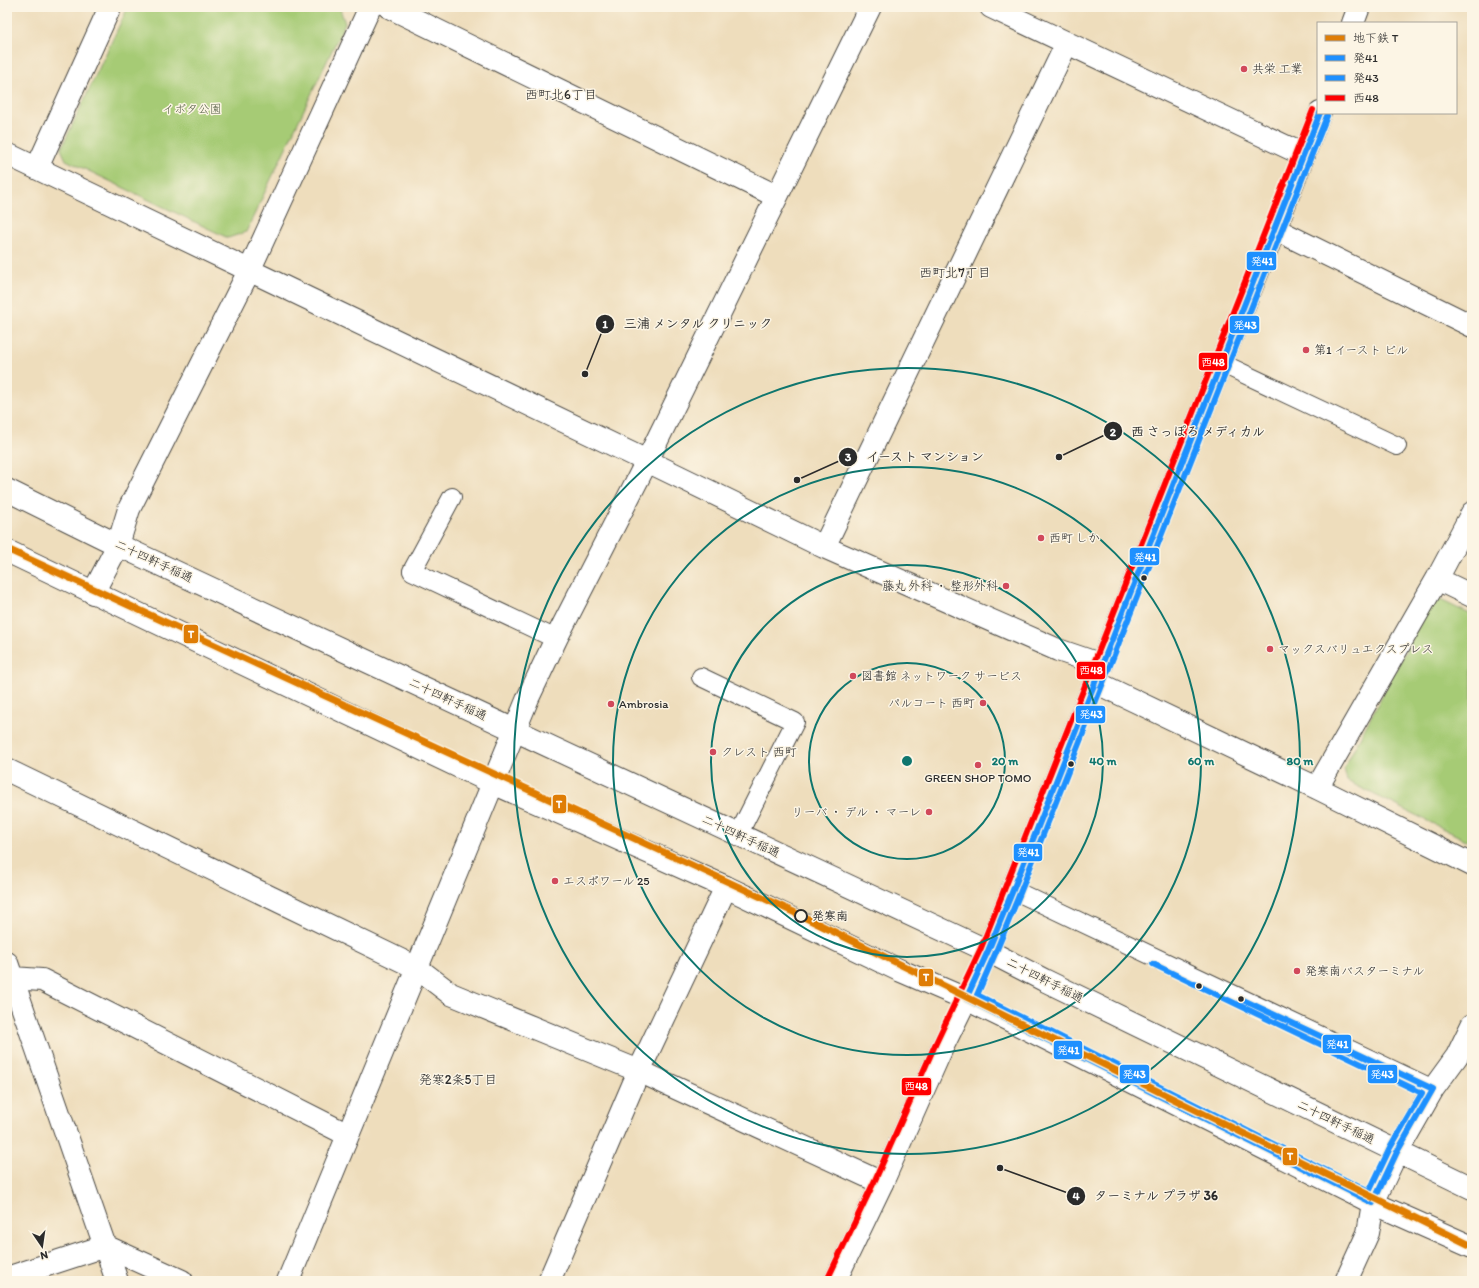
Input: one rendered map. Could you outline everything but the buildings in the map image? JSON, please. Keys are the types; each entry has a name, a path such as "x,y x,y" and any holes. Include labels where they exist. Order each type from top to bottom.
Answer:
{"street":[{"path":"37,168 110,7"},
{"path":"93,593 118,545 129,508 249,271 370,7"},
{"path":"389,7 776,196"},
{"path":"288,1281 514,730 556,639 647,461 870,7"},
{"path":"991,7 1304,155"},
{"path":"1353,22 1359,7"},
{"path":"824,547 1067,43"},
{"path":"835,1281 882,1183 942,1048 988,951 1320,114"},
{"path":"7,154 824,547 1058,650 1317,788 1472,865"},
{"path":"1275,229 1472,326"},
{"name":"二十四軒手稲通","path":"7,490 118,545 988,951 1044,980 1472,1188"},
{"path":"1317,788 1437,579 1472,513"},
{"path":"7,552 124,606 493,783 726,887 901,971 1023,1027 1373,1203 1472,1247"},
{"path":"1437,579 1472,596"},
{"path":"7,770 417,968 451,994 639,1070 882,1183"},
{"path":"549,1281 639,1070 726,887"},
{"path":"10,971 42,980 348,1135"},
{"path":"10,971 117,1281"},
{"path":"1346,1281 1368,1233 1373,1203 1397,1152 1433,1089 1457,1056 1472,1025"},
{"path":"7,1278 105,1246 182,1281"}],"lane":[{"path":"1221,363 1397,446"},
{"path":"452,497 412,571 556,639"},
{"path":"701,677 795,722 738,834"},
{"path":"1013,890 1433,1089"}],"green space":[{"name":"イボタ公園","path":"128,7 337,7 340,9 345,23 246,232 228,238 66,160 61,149"},
{"path":"1434,597 1472,615 1472,843 1347,781 1344,768"}],"metro line":[{"name":"T","path":"7,549 802,916 1472,1246"}],"transit line":[{"name":"西48","path":"828,1278 875,1180 935,1045 981,948 1313,110"},
{"name":"発41","path":"966,999 1013,890 1320,114"},
{"name":"発43","path":"1153,964 1422,1093 1390,1148 1369,1192 977,995 1020,893 1327,116"},
{"name":"発41","path":"966,999 1373,1203"},
{"name":"発41","path":"1241,999 1433,1089"},
{"name":"発41","path":"1373,1203 1397,1152 1433,1089"}],"place":[{"name":"共栄 工業","path":"1244,69"},
{"name":"第1 イースト ビル","path":"1306,350"},
{"name":"三浦 メンタル クリニック","path":"585,374"},
{"name":"西 さっぽろ メディカル","path":"1059,457"},
{"name":"イースト マンション","path":"797,480"},
{"name":"西町 しか","path":"1041,538"},
{"name":"藤丸 外科 ・ 整形外科","path":"1006,586"},
{"name":"マックスバリュエクスプレス","path":"1270,649"},
{"name":"図書館 ネットワーク サービス","path":"853,676"},
{"name":"パルコート 西町","path":"983,703"},
{"name":"Ambrosia","path":"611,704"},
{"name":"クレスト 西町","path":"713,752"},
{"name":"GREEN SHOP TOMO","path":"978,765"},
{"name":"リーバ ・ デル ・ マーレ","path":"929,812"},
{"name":"エスポワール 25","path":"555,881"},
{"name":"発寒南","path":"801,916"},
{"name":"発寒南バスターミナル","path":"1297,971"},
{"name":"ターミナル プラザ 36","path":"1000,1168"}],"district":[{"name":"西町北6丁目","path":"561,94"},
{"name":"西町北7丁目","path":"955,272"},
{"name":"発寒2条5丁目","path":"458,1079"}]}
